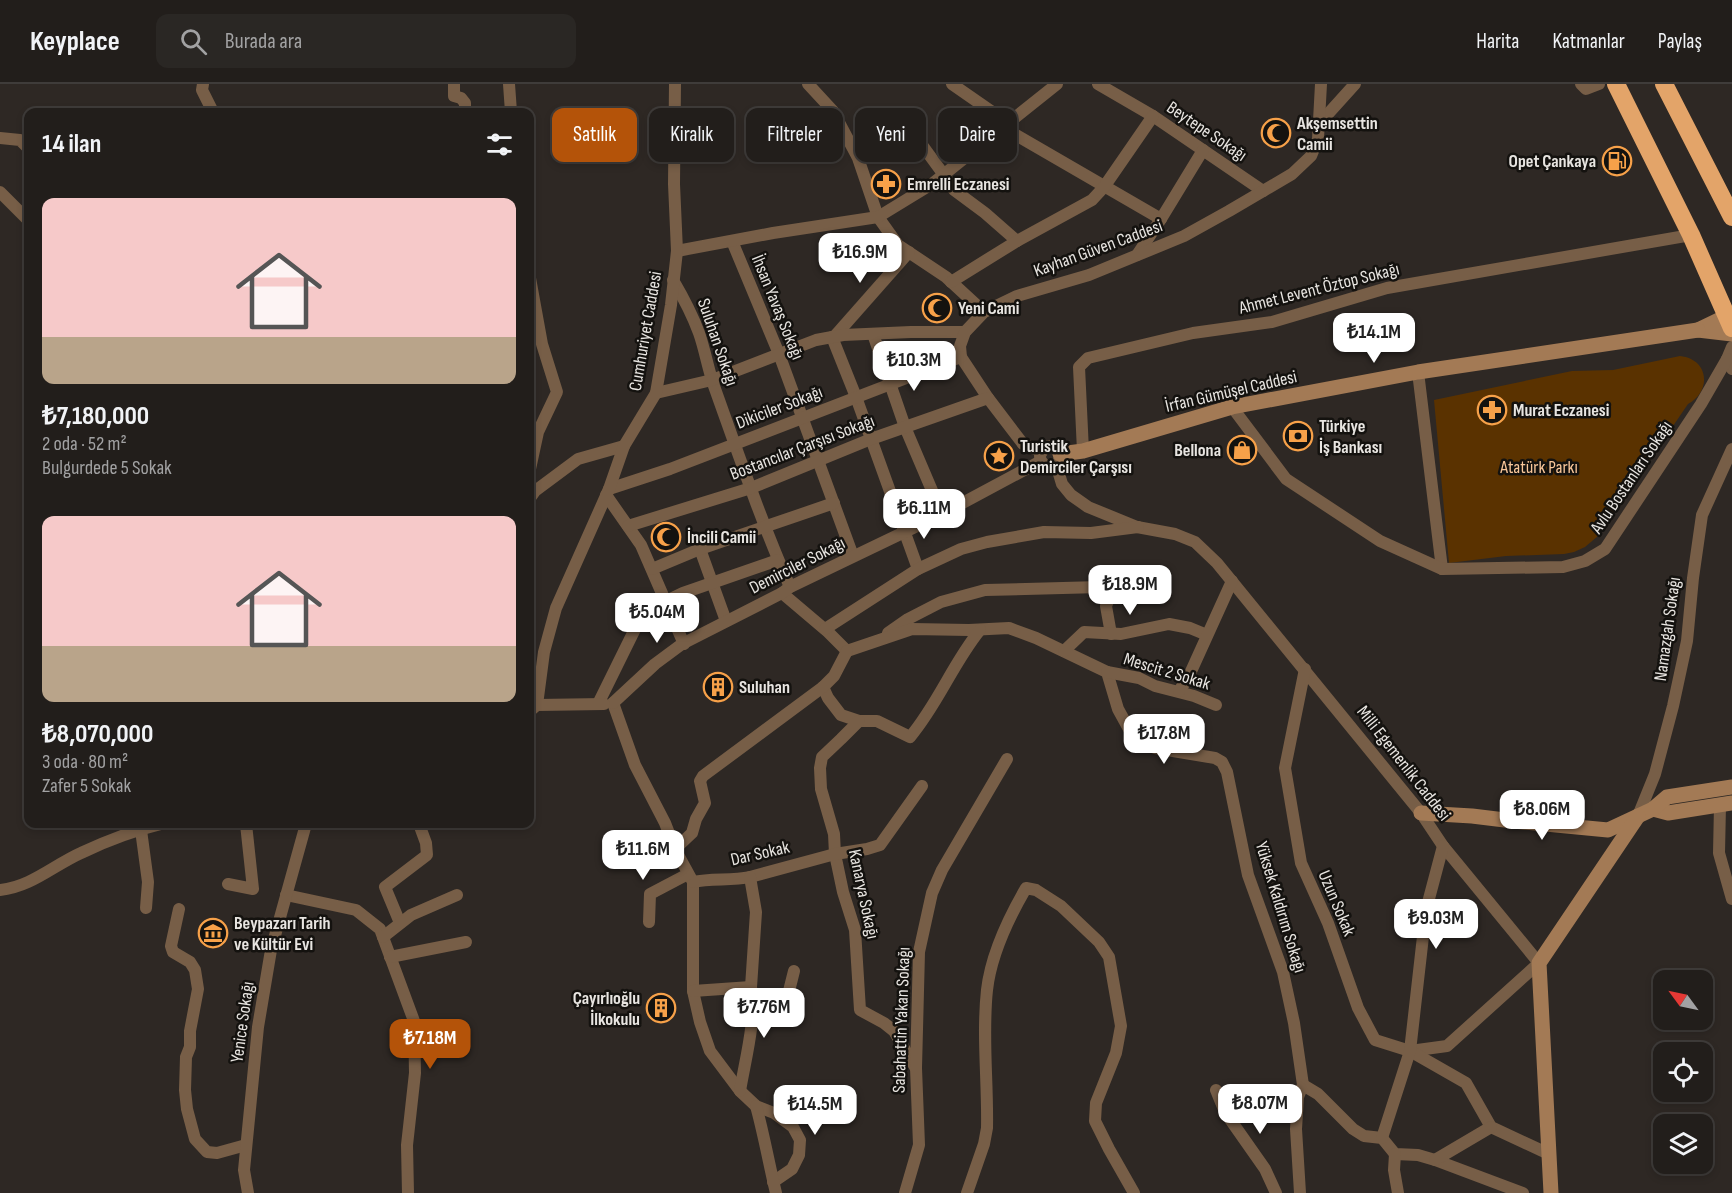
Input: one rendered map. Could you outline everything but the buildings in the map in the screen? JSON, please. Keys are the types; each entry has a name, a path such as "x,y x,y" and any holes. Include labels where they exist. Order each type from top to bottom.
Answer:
{"highway":[{"path":"1617,84 1730,314"},
{"path":"1664,84 1732,217"}],"street":[{"path":"202,84 202,90 211,108"},
{"path":"454,84 454,96 461,98 465,103 465,108"},
{"path":"509,84 511,108"},
{"name":"Cumhuriyet Caddesi","path":"534,703 556,608 608,492 624,447 656,393 677,251 674,184 675,84"},
{"path":"808,84 833,111 858,158 878,217 898,245 951,282 984,312"},
{"path":"952,84 986,108"},
{"path":"1017,117 1057,84"},
{"name":"Beytepe Sokağı","path":"1098,84 1153,116 1263,191"},
{"name":"Kayhan Güven Caddesi","path":"965,332 984,312 1017,296 1089,275 1184,236 1292,174 1311,156 1318,139 1321,84"},
{"path":"1318,125 1355,84"},
{"path":"1581,84 1586,89 1599,84"},
{"path":"951,282 1017,241 1092,200 1153,116"},
{"path":"1017,136 1161,219"},
{"path":"0,138 20,140 24,144"},
{"path":"926,150 954,190 1017,241"},
{"path":"1137,255 1203,150"},
{"path":"677,251 878,217 932,184 961,162"},
{"path":"0,192 24,216"},
{"name":"Ahmet Levent Öztop Sokağı","path":"1083,451 1079,367 1088,358 1193,333 1272,321 1387,288 1690,235"},
{"name":"İhsan Yavaş Sokağı","path":"732,241 779,354 853,556"},
{"path":"833,337 909,252"},
{"name":"Suluhan Sokağı","path":"674,280 687,303 699,334 712,380 778,560 786,590"},
{"path":"534,300 542,344 557,392 538,432 534,450"},
{"name":"İrfan Gümüşel Caddesi","path":"1698,330 1730,314"},
{"name":"İrfan Gümüşel Caddesi","path":"1058,459 1232,407 1418,372 1698,330 1732,334"},
{"path":"656,393 712,380 816,340 873,334 965,332 960,346 961,357 988,398 1023,444 1042,456 1044,449 1055,448 1058,459"},
{"path":"873,334 905,427 942,514"},
{"path":"833,337 918,569"},
{"path":"1730,364 1732,346"},
{"name":"Dikiciler Sokağı","path":"608,492 961,357"},
{"name":"Avlu Bostanları Sokağı","path":"1232,407 1286,479 1380,541 1442,569 1563,567 1585,561 1605,549 1730,364"},
{"path":"1418,372 1442,569"},
{"name":"Bostancılar Çarşısı Sokağı","path":"628,526 752,488 870,440 988,398"},
{"path":"534,492 578,459 624,447"},
{"name":"Namazgah Sokağı","path":"1638,816 1655,774 1685,652 1702,515 1732,449"},
{"name":"Demirciler Sokağı","path":"613,704 655,664 684,644 853,556 942,514 1042,456"},
{"name":"Milli Egemenlik Caddesi","path":"1058,459 1062,484 1071,495 1088,507 1140,527 1175,534 1195,542 1217,564 1305,669 1421,813 1443,846 1539,963"},
{"path":"608,492 641,545 684,644"},
{"path":"652,569 700,549 834,503"},
{"path":"825,629 918,569 961,549 1044,532 1091,533 1140,527"},
{"path":"700,549 726,621"},
{"path":"598,704 636,627 646,613 683,593 778,560"},
{"path":"1179,691 1188,678 1232,581"},
{"path":"875,642 908,619 941,602 985,590 1042,587 1100,587 1117,592 1106,606 1112,633"},
{"path":"786,590 847,651"},
{"path":"1064,651 1084,632 1121,634 1168,624 1190,628 1207,635"},
{"path":"675,849 692,833 696,819 705,803 700,781 703,776 823,687 834,676 847,651 912,629 1009,628 1107,672"},
{"path":"823,687 841,715 859,721 877,721 910,737 922,723 968,645 980,630"},
{"name":"Uzun Sokak","path":"1305,669 1285,768 1301,862 1328,923 1358,1008 1375,1040 1410,1051 1466,1083 1491,1127"},
{"name":"Mescit 2 Sokak","path":"1107,672 1139,678 1155,686 1179,691 1216,705"},
{"name":"Yüksek Kaldırım Sokağı","path":"1107,672 1118,709 1135,740 1155,748 1215,758 1222,762 1227,772 1248,875 1283,972 1294,1023 1303,1085 1298,1096 1296,1129 1300,1193"},
{"path":"534,708 613,704 635,765 691,878 693,991 710,1051 740,1091 756,1106 774,1113 793,1127 800,1140 800,1155 792,1169 775,1187"},
{"name":"Kanarya Sokağı","path":"859,721 822,757 821,789 834,834 835,854 843,892 855,930 860,1010 894,1031 916,1068"},
{"name":"Sabahattin Yakan Sokağı","path":"906,1193 919,1145 916,1068 919,952 932,893 942,870 1006,759"},
{"name":"Dar Sokak","path":"691,878 750,877 835,854 880,845 922,786"},
{"path":"1421,813 1608,830 1653,809 1667,797 1732,787"},
{"path":"1653,809 1668,813 1726,804 1719,853 1732,899"},
{"path":"1410,1051 1447,1046 1539,963 1638,816"},
{"path":"0,890 10,889 47,873 80,853 148,828"},
{"path":"228,884 253,889 246,828"},
{"name":"Yenice Sokağı","path":"248,1193 244,1170 258,1027 271,950 305,828"},
{"path":"400,923 385,886 427,855 426,843 420,828"},
{"path":"141,830 148,882 147,908"},
{"path":"1382,1138 1410,1051 1426,910 1443,846"},
{"path":"740,1091 749,1035 756,912 750,877"},
{"path":"649,922 650,894 691,878"},
{"path":"967,1193 984,1144 987,1128 986,1012 991,968 1010,917 1026,888 1036,890 1061,906 1099,942 1109,957 1121,1026 1116,1053 1096,1103 1095,1121 1108,1149 1134,1193"},
{"path":"286,895 356,910 380,929 414,1021 415,1073 407,1145 408,1193"},
{"path":"383,937 411,915 457,895"},
{"path":"179,909 171,946 172,952 190,962 195,970 198,989 186,1057 185,1090 187,1109 195,1139 207,1152 217,1154 246,1145"},
{"path":"390,957 466,942"},
{"path":"1539,963 1551,1193"},
{"path":"693,991 752,994 779,1000 789,992 794,971"},
{"path":"1303,1085 1318,1094 1353,1129 1364,1136 1382,1138 1395,1154 1394,1170 1398,1193"},
{"path":"1216,1090 1225,1112 1265,1169 1276,1193"},
{"path":"756,1106 775,1187"},
{"path":"1435,1160 1491,1127 1549,1154"},
{"path":"1395,1154 1418,1155 1435,1160 1523,1193"}],"green space":[{"name":"Atatürk Parkı","path":"1680,356 1690,358 1702,369 1704,384 1701,391 1688,404 1598,536 1585,547 1564,554 1506,556 1449,563 1434,400 1572,371 1613,370"}],"place":[{"name":"Akşemsettin Camii","path":"1276,133"},
{"name":"Opet Çankaya","path":"1617,161"},
{"name":"Emrelli Eczanesi","path":"886,184"},
{"name":"Yeni Cami","path":"937,308"},
{"name":"Murat Eczanesi","path":"1492,410"},
{"name":"Türkiye İş Bankası","path":"1298,436"},
{"name":"Bellona","path":"1242,450"},
{"name":"Turistik Demirciler Çarşısı","path":"999,456"},
{"name":"İncili Camii","path":"666,537"},
{"name":"Suluhan","path":"718,687"},
{"name":"Beypazarı Tarih ve Kültür Evi","path":"213,933"},
{"name":"Çayırlıoğlu İlkokulu","path":"661,1008"}]}
